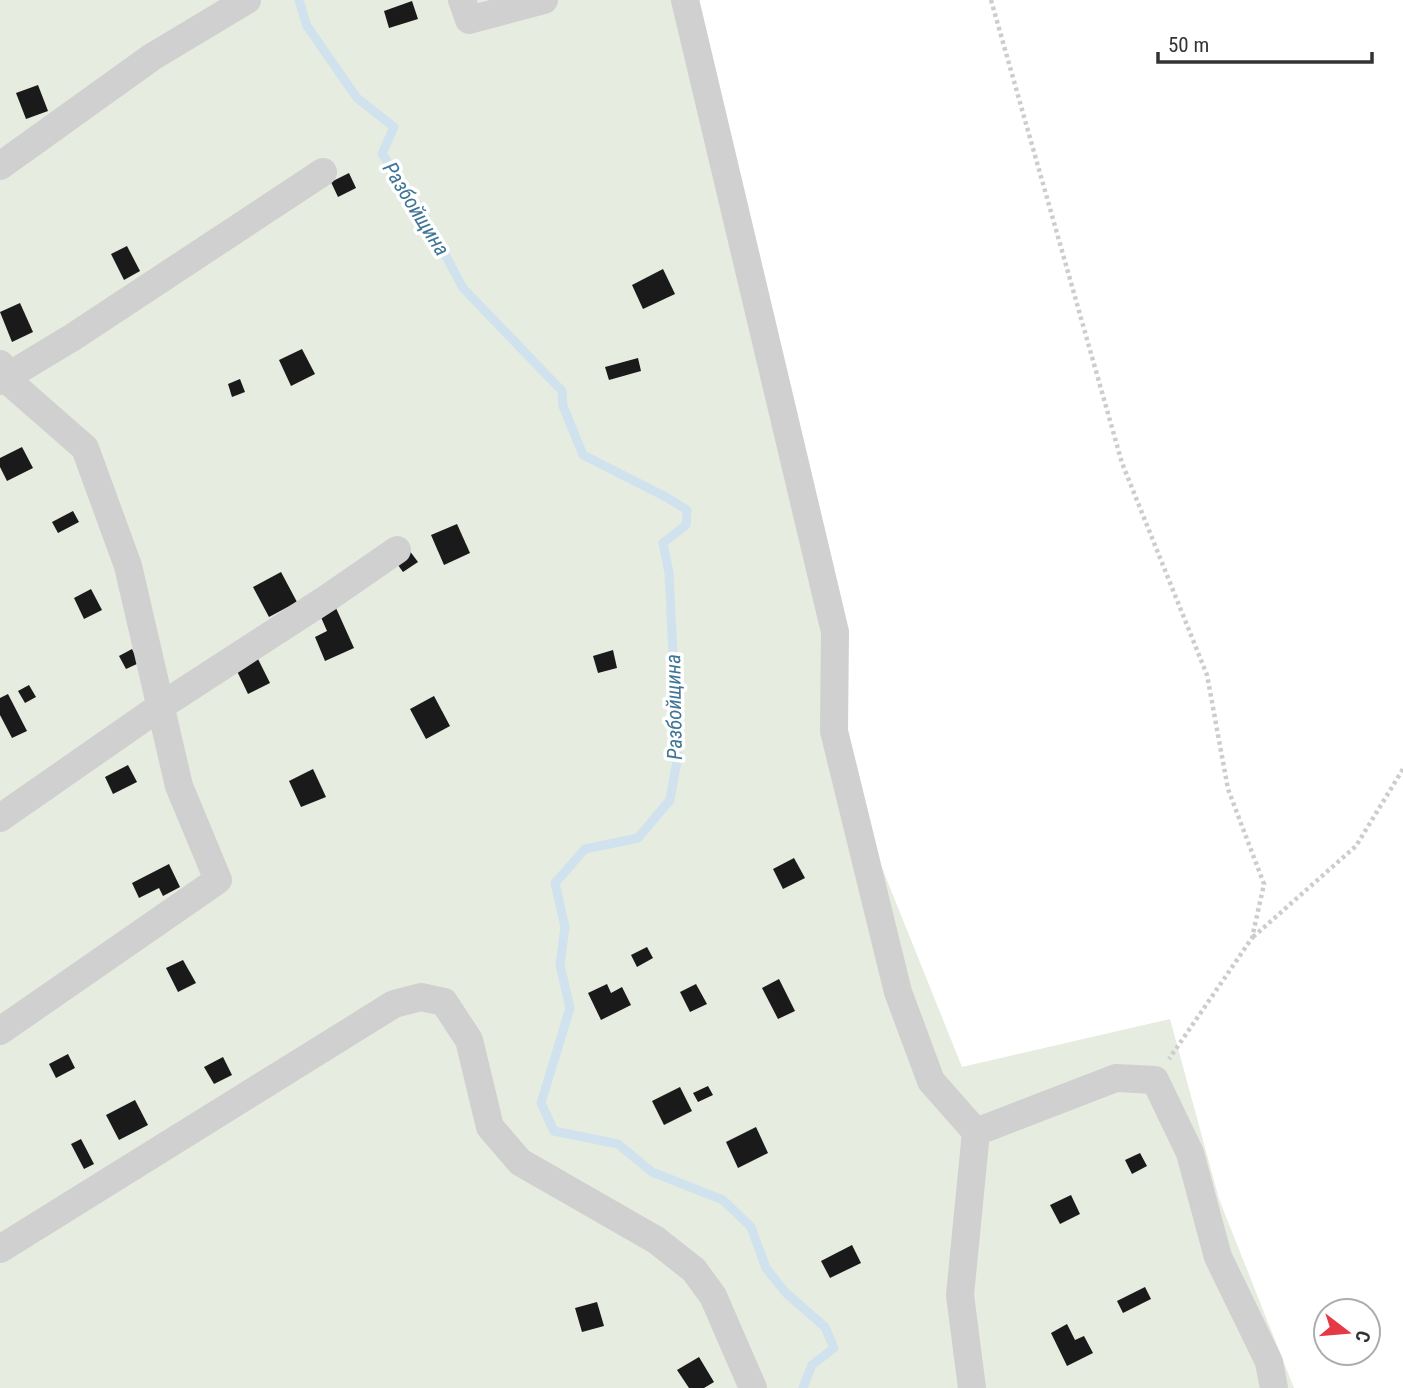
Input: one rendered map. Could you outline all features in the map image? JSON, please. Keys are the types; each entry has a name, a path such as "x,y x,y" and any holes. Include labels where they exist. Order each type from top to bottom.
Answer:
{"lane":[{"path":"0,166 152,57 247,0"},
{"path":"462,0 468,20 544,0"},
{"path":"685,0 835,632 834,731 898,992 931,1081 976,1132 960,1295 972,1388"},
{"path":"0,1031 218,880 179,786 128,566 85,448 2,374 73,337 323,172"},
{"path":"0,818 161,706 397,550"},
{"path":"0,1249 394,1004 421,997 444,1002 469,1040 491,1127 520,1162 656,1240 694,1269 713,1296 754,1388"},
{"path":"976,1132 1116,1078 1155,1080 1190,1153 1218,1257 1269,1362 1274,1388"}],"path":[{"path":"991,0 1122,464 1207,675 1228,789 1264,884 1252,938"},
{"path":"1155,1080 1252,938 1356,846 1403,769"}],"shaded area":[{"path":"0,0 694,0 854,798 962,1067 1170,1019 1219,1199 1294,1388 0,1388"}],"building":[{"path":"412,1 418,19 389,28 384,11"},
{"path":"38,85 48,111 26,119 16,93"},
{"path":"349,173 356,188 338,197 331,182"},
{"path":"127,246 140,271 124,280 111,254"},
{"path":"663,269 675,294 643,309 632,285"},
{"path":"20,303 33,332 12,342 0,312"},
{"path":"302,349 315,374 291,386 279,360"},
{"path":"638,358 641,371 609,380 605,367"},
{"path":"240,379 245,392 232,397 228,384"},
{"path":"22,447 33,468 7,481 0,467 0,458"},
{"path":"73,511 79,522 58,533 52,522"},
{"path":"457,524 470,553 444,565 431,535"},
{"path":"409,550 418,562 403,572 395,561"},
{"path":"281,572 297,602 269,617 253,587"},
{"path":"91,589 102,610 84,619 74,598"},
{"path":"336,608 354,648 325,661 315,637 327,631 320,615"},
{"path":"132,649 139,663 126,669 119,656"},
{"path":"613,650 617,668 598,673 593,656"},
{"path":"258,659 270,683 248,694 236,669"},
{"path":"29,685 36,697 25,703 18,691"},
{"path":"8,694 27,731 12,738 0,715 0,698"},
{"path":"434,696 450,726 426,739 410,709"},
{"path":"128,765 137,782 113,794 105,777"},
{"path":"313,769 326,797 301,807 289,781"},
{"path":"794,858 805,878 783,889 773,869"},
{"path":"169,864 180,887 163,896 159,888 139,898 132,883"},
{"path":"647,947 653,958 637,967 631,955"},
{"path":"183,960 196,983 178,992 166,968"},
{"path":"779,979 795,1011 778,1019 762,988"},
{"path":"607,984 611,993 622,987 631,1005 601,1020 588,993"},
{"path":"696,984 707,1004 690,1012 680,992"},
{"path":"68,1054 75,1068 56,1078 49,1064"},
{"path":"223,1057 232,1075 214,1084 204,1067"},
{"path":"708,1086 713,1095 698,1102 693,1093"},
{"path":"680,1087 692,1111 664,1125 652,1101"},
{"path":"135,1100 148,1125 119,1140 106,1115"},
{"path":"756,1127 768,1153 738,1168 726,1142"},
{"path":"81,1139 94,1164 84,1169 71,1144"},
{"path":"1140,1153 1147,1166 1132,1174 1125,1160"},
{"path":"1071,1195 1080,1214 1060,1224 1050,1205"},
{"path":"852,1245 861,1263 830,1278 821,1261"},
{"path":"1145,1287 1151,1299 1123,1313 1117,1301"},
{"path":"597,1302 604,1326 582,1332 575,1308"},
{"path":"1067,1324 1075,1340 1084,1336 1093,1353 1067,1366 1051,1333"},
{"path":"699,1357 714,1382 704,1388 689,1388 677,1370"}],"waterway":[{"name":"Разбойщина","path":"299,0 307,26 357,98 394,127 382,154 422,211 463,288 562,391 563,406 583,455 687,510 686,525 663,543 669,573 678,755 670,800 638,838 585,849 555,883 565,927 560,965 570,1008 541,1103 554,1131 618,1144 652,1172 723,1200 751,1227 766,1268 785,1292 825,1327 834,1348 812,1365 803,1388"}]}
